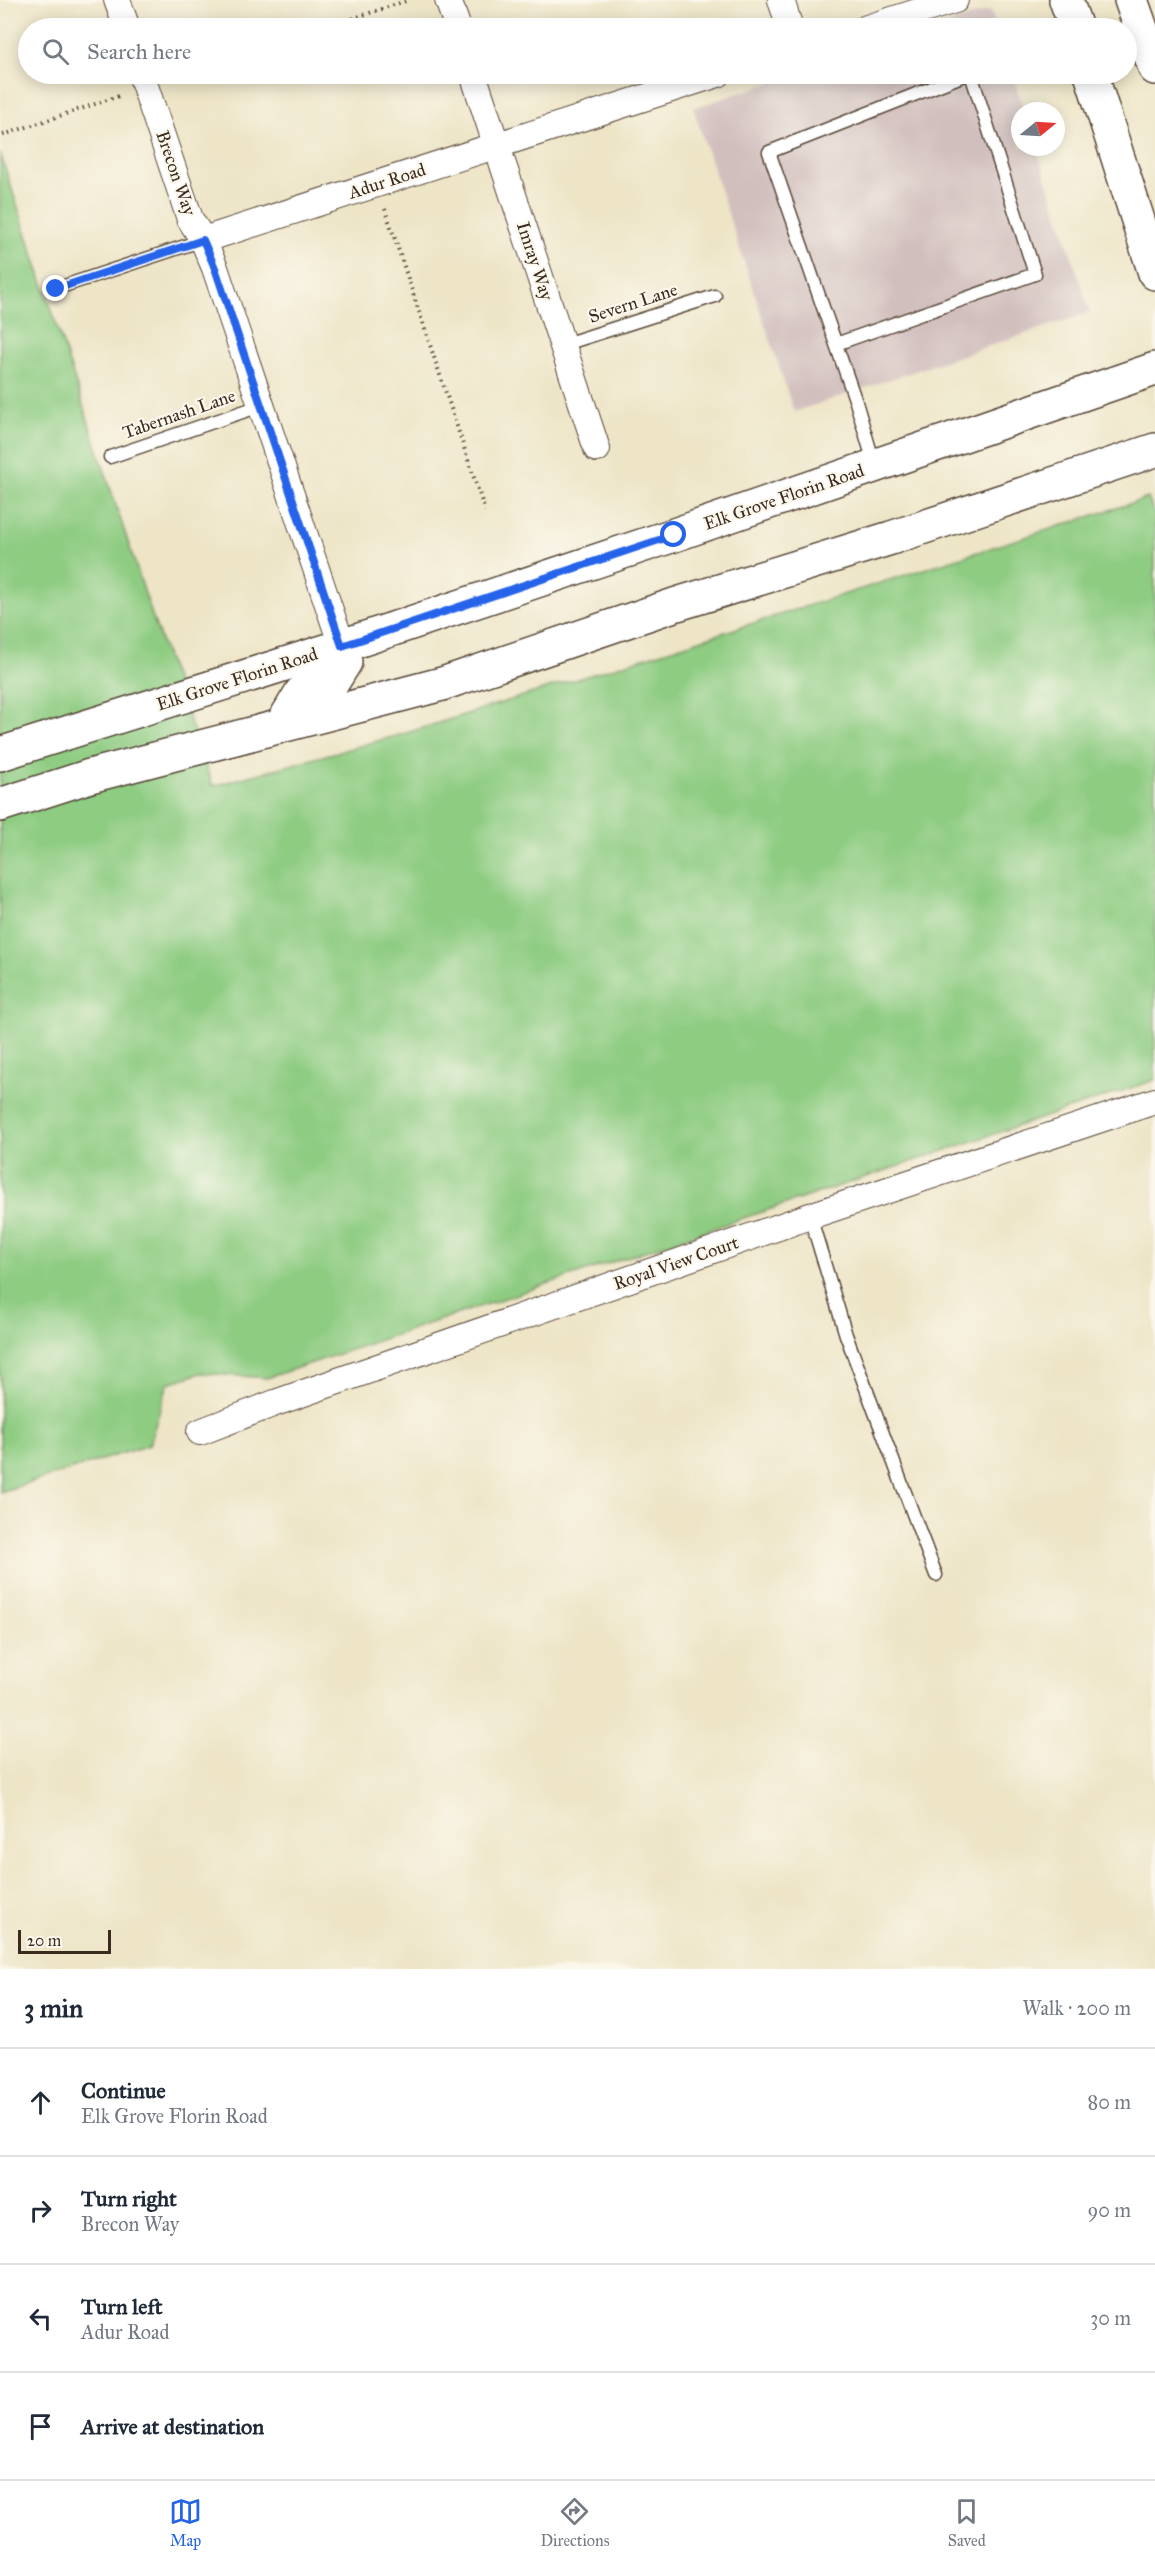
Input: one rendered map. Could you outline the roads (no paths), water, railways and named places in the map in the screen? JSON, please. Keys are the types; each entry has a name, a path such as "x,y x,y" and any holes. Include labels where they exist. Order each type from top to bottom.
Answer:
{"main road":[{"path":"1066,0 1072,18"},
{"path":"1131,0 1155,68"},
{"path":"1094,84 1155,273"},
{"name":"Elk Grove Florin Road","path":"0,754 342,646 663,539 1155,369"},
{"path":"0,805 90,776 442,684 674,605 891,538 1155,450"},
{"path":"280,726 301,693 333,683 345,662 342,646"}],"street":[{"path":"117,0 123,18"},
{"path":"448,0 454,18"},
{"path":"781,0 787,18"},
{"path":"898,18 955,0"},
{"name":"Brecon Way","path":"145,84 190,219 203,240 215,268 342,646"},
{"name":"Imray Way","path":"476,84 597,449"},
{"name":"Adur Road","path":"203,240 687,84"},
{"name":"Royal View Court","path":"200,1432 275,1403 810,1216 1155,1101"}],"lane":[{"path":"874,465 836,344 770,152 942,84"},
{"path":"836,344 1035,274 974,84"},
{"name":"Adur Road","path":"56,289 203,240"},
{"name":"Severn Lane","path":"562,345 715,296"},
{"name":"Tabernash Lane","path":"110,457 260,406"},
{"path":"810,1216 846,1335 936,1575"}]}
